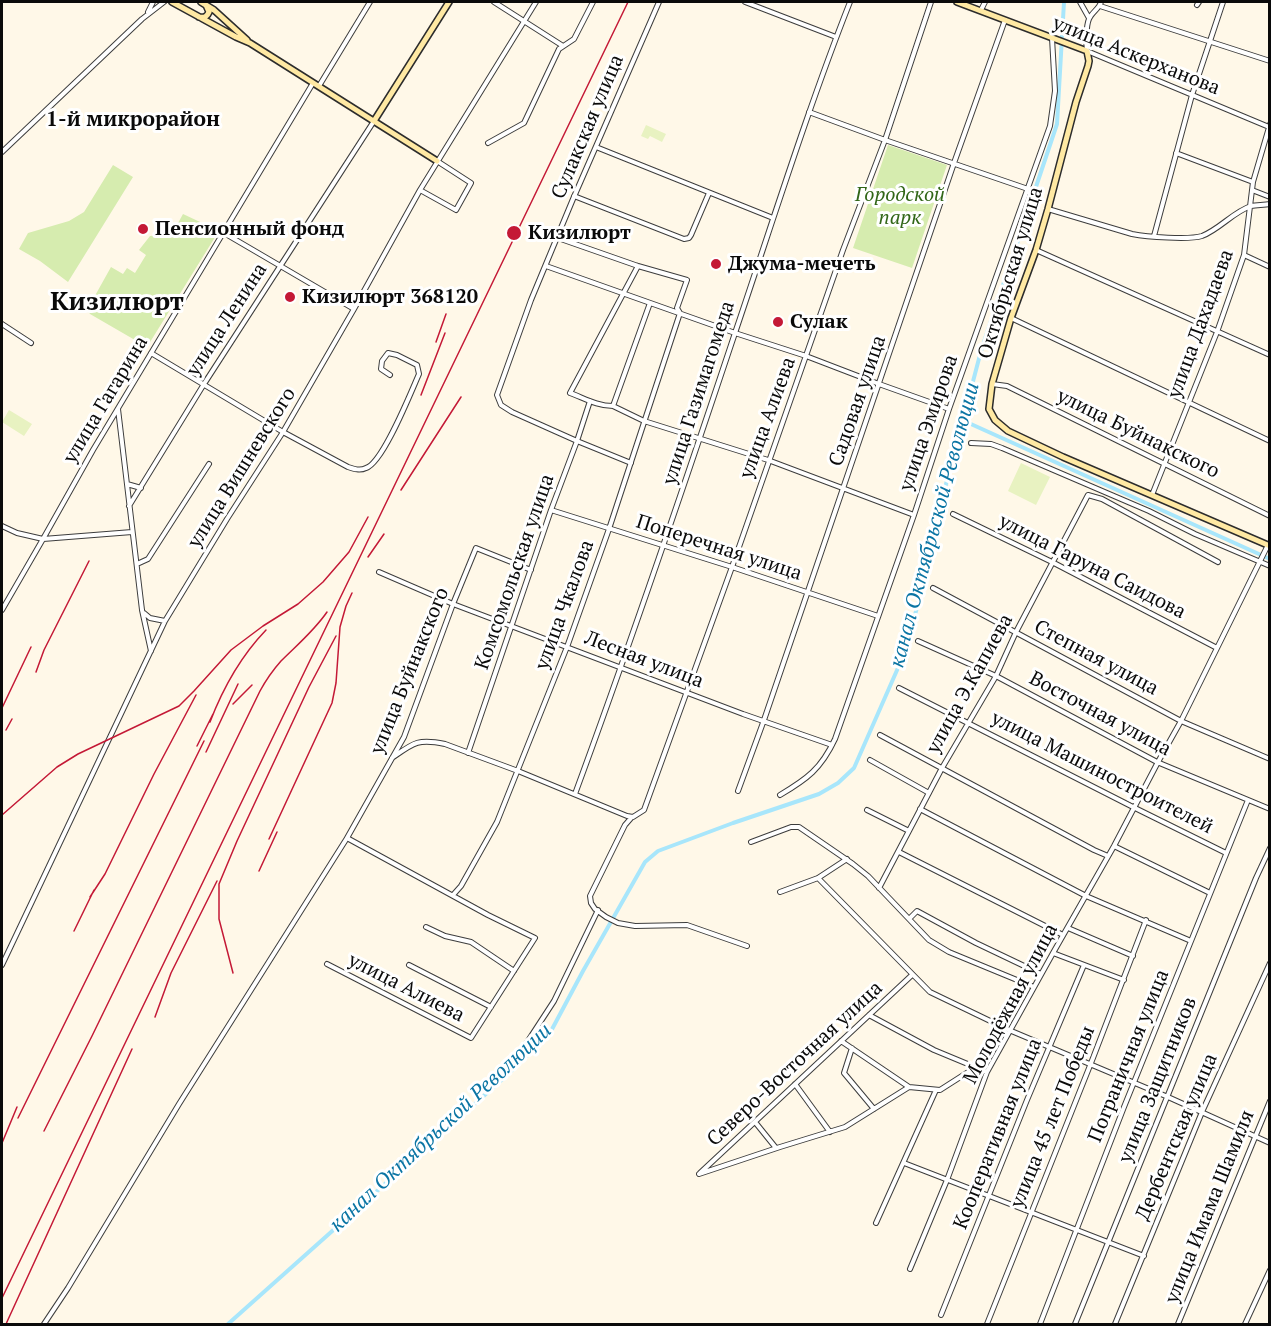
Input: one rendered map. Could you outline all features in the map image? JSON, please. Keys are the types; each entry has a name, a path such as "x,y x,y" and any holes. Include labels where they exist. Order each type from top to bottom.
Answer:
{"street":[{"path":"142,19 153,2"},
{"path":"2,152 142,19 164,2"},
{"path":"172,2 250,43 471,183 456,210 420,190"},
{"name":"улица Гагарина","path":"2,610 151,353 316,85 370,2"},
{"name":"улица Ленина","path":"129,506 204,384 449,2"},
{"path":"494,2 563,46"},
{"name":"улица Вишневского","path":"2,965 165,621 283,432 436,161 536,2"},
{"path":"488,143 524,123 559,49 574,39 593,2"},
{"name":"Сулакская улица","path":"577,441 512,412 501,405 497,395 531,300 659,2"},
{"path":"746,2 836,37"},
{"name":"улица Газимагомеда","path":"575,794 664,546 772,219 850,2"},
{"name":"улица Алиева","path":"633,817 644,810 843,250 885,140 931,2"},
{"name":"улица Аскерханова","path":"957,2 1073,45 1269,126"},
{"path":"981,10 985,2"},
{"path":"1080,2 1089,18"},
{"path":"1154,236 1192,95 1223,2"},
{"path":"197,16 208,15 209,12 204,3"},
{"path":"204,3 250,43"},
{"path":"1087,51 1089,18 1101,4 1269,61"},
{"name":"Садовая улица","path":"738,791 1005,20"},
{"name":"улица Эмирова","path":"780,795 812,774 826,757 832,745 1050,126 1054,92 1054,38"},
{"name":"Октябрьская улица","path":"1087,51 1088,66 1036,250 1011,318 993,384 989,409 995,420 1008,431 1063,457 1269,545"},
{"path":"809,112 1028,189"},
{"name":"улица Дахадаева","path":"1152,495 1217,332 1244,255 1253,182 1269,126"},
{"path":"596,147 772,219"},
{"path":"1176,153 1253,182"},
{"path":"1252,190 1269,197"},
{"path":"574,196 684,239 691,235 709,193"},
{"path":"1048,209 1132,234 1178,238 1201,236 1250,207 1269,204"},
{"path":"224,233 354,309"},
{"path":"558,238 638,266 570,393 590,401 613,406 644,421 768,460 914,514"},
{"path":"1036,250 1269,355"},
{"path":"1244,255 1269,267"},
{"path":"546,266 806,356 949,409"},
{"name":"улица Чкалова","path":"453,895 461,886 497,822 567,647 609,529 680,314 677,308 687,280 638,266"},
{"path":"613,406 650,303"},
{"path":"1011,318 1269,441"},
{"path":"2,324 31,343"},
{"path":"151,353 283,432 348,467 358,470 368,468 375,462 394,432 419,374 417,365 397,355 388,354 382,360 381,369 390,375"},
{"name":"улица Буйнакского","path":"993,384 1007,386 1269,516"},
{"name":"Комсомольская улица","path":"468,753 590,401"},
{"path":"118,408 142,610 151,651"},
{"path":"577,441 631,463"},
{"path":"971,443 991,444 1002,448 1139,507 1269,567"},
{"path":"137,564 148,559 209,464"},
{"path":"127,484 141,488"},
{"name":"улица Э.Капиева","path":"879,888 942,768 996,676 1016,632 1088,495 1102,499 1218,562"},
{"name":"Поперечная улица","path":"551,510 878,616"},
{"name":"улица Гаруна Саидова","path":"953,514 1052,562 1217,648"},
{"path":"2,526 17,533 43,539 132,532"},
{"name":"Молодёжная улица","path":"910,1269 947,1180 987,1072 1135,808 1269,545"},
{"name":"улица Буйнакского","path":"44,1324 179,1104 347,838 404,738 476,548 531,570"},
{"name":"Лесная улица","path":"379,572 453,604 743,714 832,745"},
{"name":"Степная улица","path":"933,588 1181,721 1269,759"},
{"path":"142,610 150,618 165,621"},
{"name":"Восточная улица","path":"918,641 996,676 1158,762 1269,809"},
{"name":"улица Машиностроителей","path":"900,688 1226,853"},
{"path":"880,735 1108,856"},
{"path":"392,758 411,744 422,741 444,744 633,817"},
{"path":"870,760 929,793"},
{"name":"Пограничная улица","path":"1040,1324 1248,801"},
{"path":"867,810 909,831"},
{"path":"920,810 1086,896 1191,941"},
{"path":"633,817 625,825 595,883 590,896 591,903 606,917 618,923 635,926 687,925 747,946"},
{"path":"751,842 791,827 799,827 868,876 929,940 949,952 1034,987"},
{"path":"347,838 535,938 491,1007 409,965"},
{"path":"1114,846 1210,893"},
{"name":"улица Защитников","path":"1075,1324 1269,848"},
{"path":"899,852 1064,935"},
{"path":"780,892 818,878 847,859"},
{"path":"818,878 930,992 1010,1030 1269,1143"},
{"path":"526,1044 554,1002 598,910"},
{"path":"909,919 917,911 976,943 1041,974"},
{"name":"улица 45 лет Победы","path":"987,1324 1146,920"},
{"path":"426,927 445,936 471,942 514,971"},
{"path":"1068,928 1133,956"},
{"path":"1053,953 1124,980"},
{"name":"Дербентская улица","path":"1115,1324 1202,1112 1269,963"},
{"name":"улица Алиева","path":"327,964 471,1038 491,1007"},
{"name":"Кооперативная улица","path":"941,1315 1084,964"},
{"name":"Северо-Восточная улица","path":"776,1148 699,1174 912,975"},
{"path":"869,1015 934,1050 987,1072"},
{"path":"841,1041 909,1087 940,1090 976,1067"},
{"path":"852,1048 844,1073 874,1109"},
{"path":"795,1084 830,1132"},
{"path":"755,1122 776,1148 845,1127 909,1087"},
{"path":"876,1223 936,1090"},
{"name":"улица Имама Шамиля","path":"1178,1324 1269,1101"},
{"path":"903,1163 1144,1256"},
{"path":"1245,1324 1269,1270"}],"green space":[{"path":"646,125 666,134 662,142 650,136 648,139 641,136"},
{"name":"Городской парк","path":"888,145 947,165 912,268 853,248"},
{"path":"113,165 133,177 68,282 19,249 28,233 69,221 84,212"},
{"path":"183,214 215,229 217,234 147,347 90,314 87,310 111,267 123,274 127,268 135,273 146,255 139,250 150,236 172,234"},
{"path":"9,410 32,424 24,436 2,422"},
{"path":"1021,463 1050,477 1036,505 1008,491"}],"waterway":[{"name":"канал Октябрьской Революции","path":"228,1324 506,1076 550,1033 645,862 658,851 819,794 838,783 854,768 905,652 940,522 946,484 981,351 1057,124 1064,2"},
{"path":"962,420 1270,559"}],"railway":[{"path":"2,1298 628,2"},
{"path":"436,342 446,314"},
{"path":"421,395 445,333"},
{"path":"401,490 461,397"},
{"path":"2,815 57,767 78,754 179,706 231,650 298,604 323,582 349,552 368,517"},
{"path":"368,557 384,534"},
{"path":"36,672 44,650 89,561"},
{"path":"269,839 332,703 336,683 340,627 352,593"},
{"path":"44,1131 260,691 278,664 311,632 327,612"},
{"path":"210,722 234,673 266,630"},
{"path":"233,973 219,919 219,884 309,687 336,636"},
{"path":"2,708 31,647"},
{"path":"206,752 238,684"},
{"path":"233,704 252,685"},
{"path":"90,897 105,874 196,695"},
{"path":"197,746 213,714"},
{"path":"6,730 12,719"},
{"path":"18,1118 204,741"},
{"path":"259,871 277,832"},
{"path":"155,1017 171,973 217,881"},
{"path":"74,931 94,890"},
{"path":"6,1324 132,1049"},
{"path":"2,1143 17,1107"}],"place":[{"name":"Пенсионный фонд","path":"143,229"},
{"name":"Кизилюрт","path":"514,233"},
{"name":"Джума-мечеть","path":"716,264"},
{"name":"Кизилюрт 368120","path":"290,297"},
{"name":"Сулак","path":"778,322"}],"district":[{"name":"1-й микрорайон","path":"133,120"},
{"name":"Кизилюрт","path":"117,303"}]}
